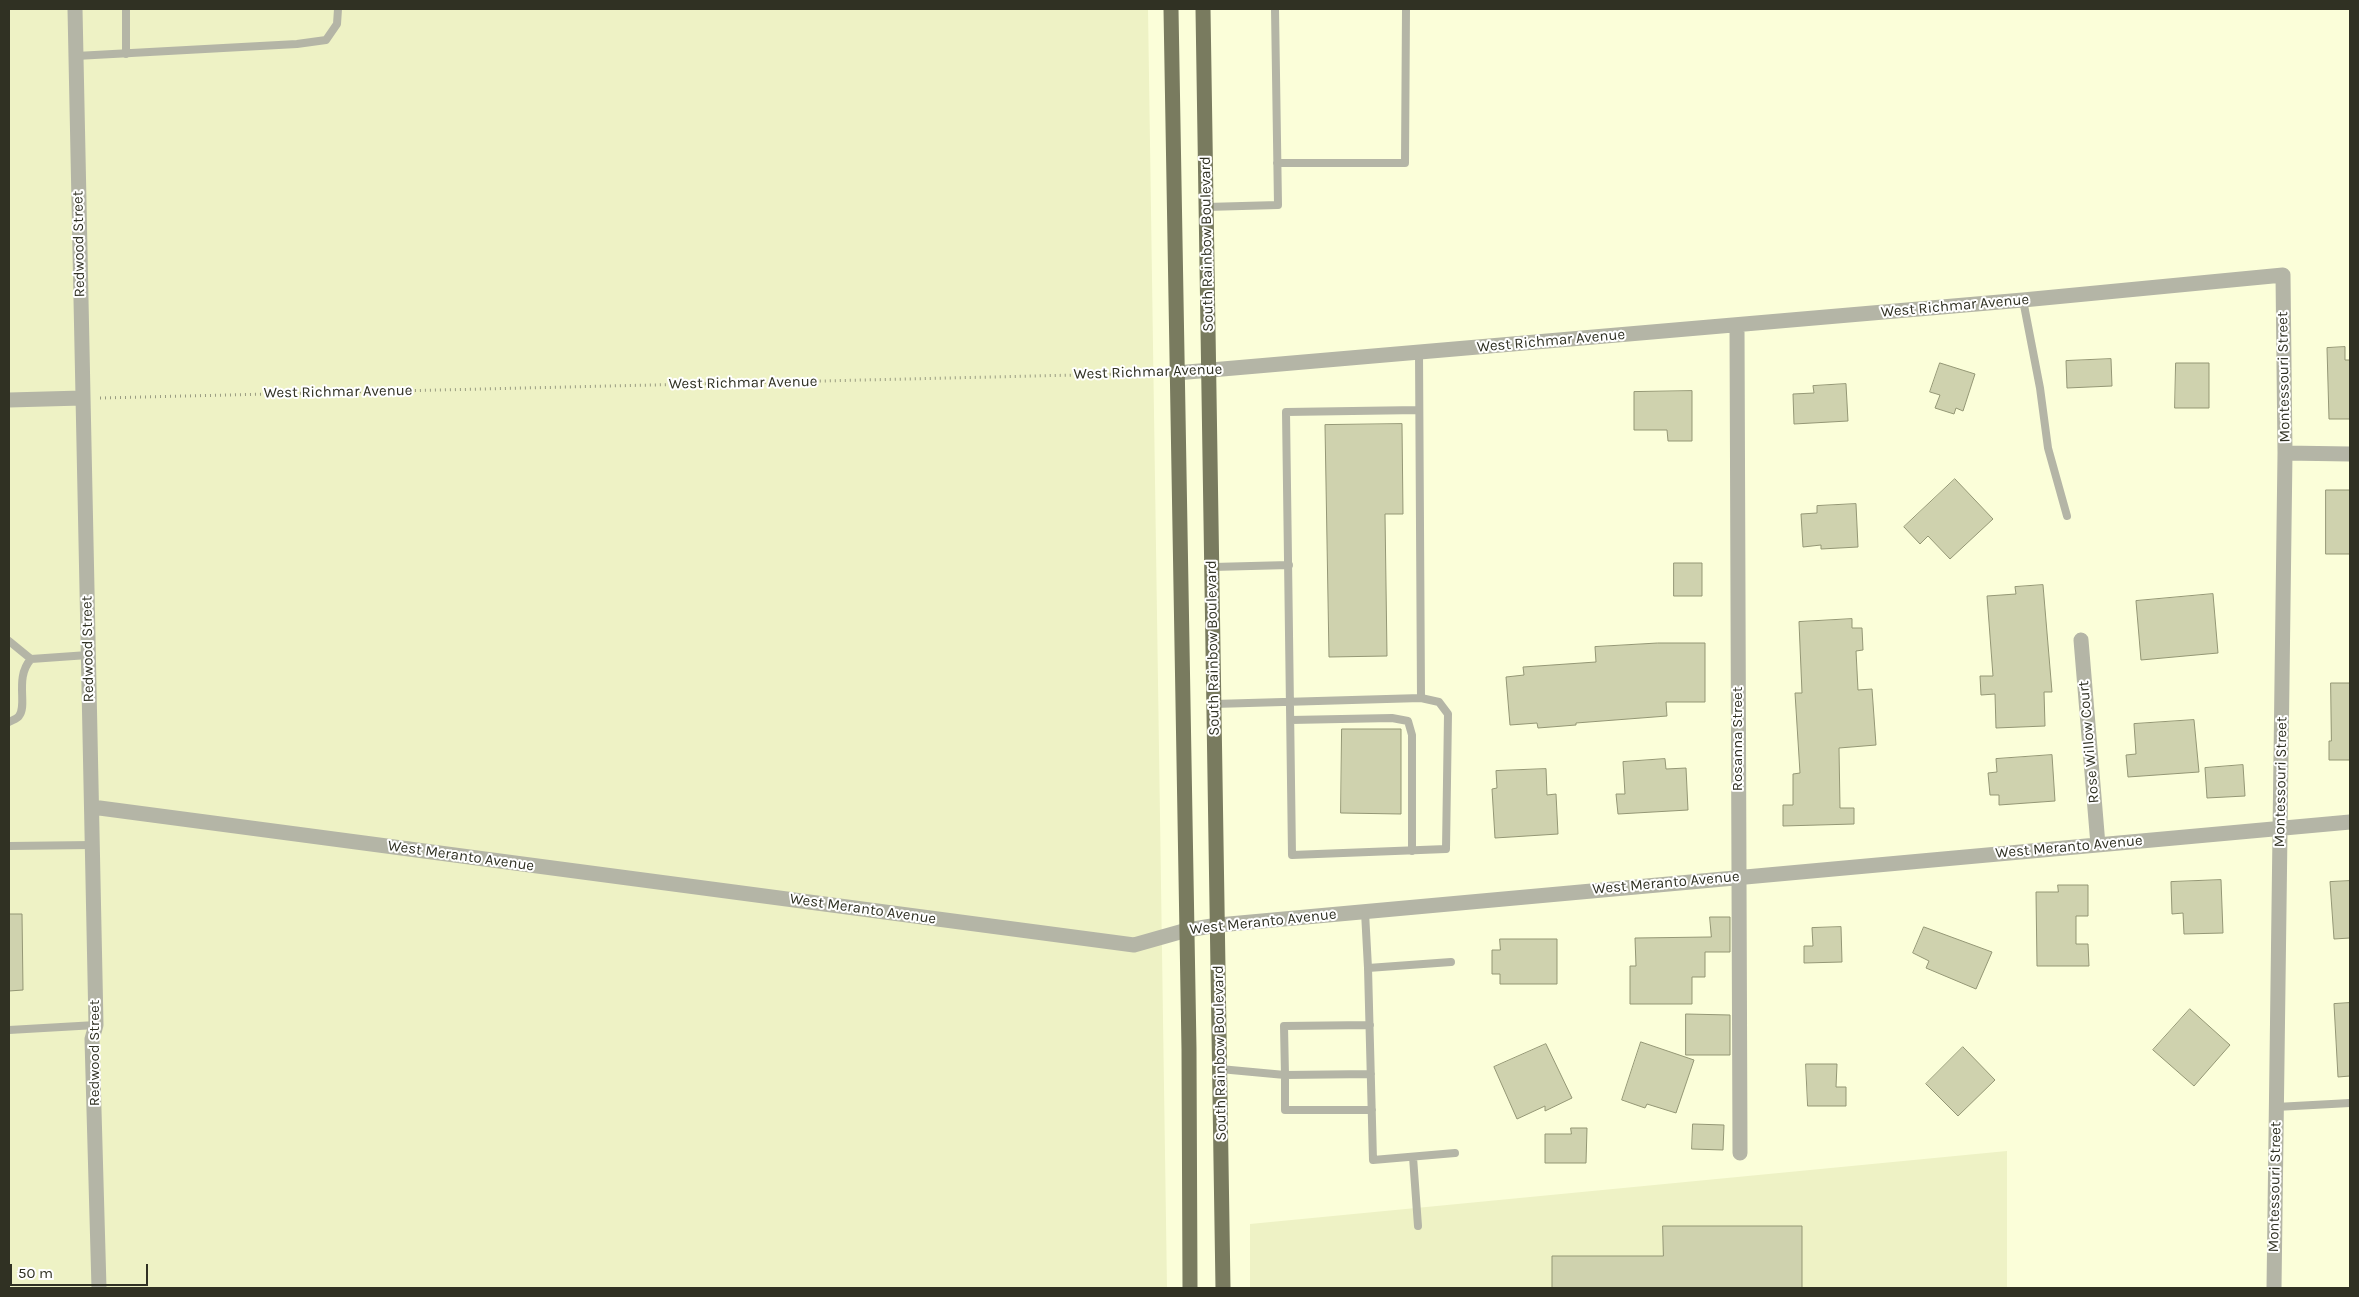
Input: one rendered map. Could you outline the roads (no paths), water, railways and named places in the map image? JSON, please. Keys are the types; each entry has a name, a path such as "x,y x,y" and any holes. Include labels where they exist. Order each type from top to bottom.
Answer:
{"main road":[{"name":"South Rainbow Boulevard","path":"1171,9 1187,930 1190,1288"},
{"name":"South Rainbow Boulevard","path":"1203,9 1224,1288"}],"street":[{"name":"Redwood Street","path":"75,9 96,1026 92,1039 99,1288"},
{"name":"West Richmar Avenue","path":"1176,373 2023,300 2283,275"},
{"name":"Montessouri Street","path":"2274,1288 2285,453 2283,275"},
{"name":"Rosanna Street","path":"1737,325 1740,1153"},
{"path":"9,400 82,398"},
{"path":"2285,453 2350,454"},
{"name":"Rose Willow Court","path":"2081,640 2098,845"},
{"name":"West Meranto Avenue","path":"92,807 1134,945 1187,930 1218,925 2350,822"}],"lane":[{"path":"126,9 126,54"},
{"path":"76,56 297,44 326,40 337,24 338,9"},
{"path":"1206,207 1278,205 1274,9"},
{"path":"1276,163 1405,163 1406,9"},
{"path":"2023,300 2040,388 2048,448 2067,516"},
{"path":"1418,353 1421,698"},
{"path":"1214,704 1291,701 1421,698 1439,702 1448,714 1446,849 1292,855 1291,701 1286,412 1419,410"},
{"path":"1212,567 1289,565"},
{"path":"9,641 30,659 88,656"},
{"path":"9,722 18,717 21,712 21,679 25,666 30,659"},
{"path":"1291,720 1392,718 1408,721 1412,734 1412,851"},
{"path":"9,846 92,845"},
{"path":"1365,912 1373,1160 1454,1153"},
{"path":"1368,968 1451,962"},
{"path":"1370,1025 1284,1026 1285,1110 1372,1110"},
{"path":"9,1030 96,1026"},
{"path":"1220,1069 1285,1075 1371,1074"},
{"path":"2276,1107 2350,1103"},
{"path":"1412,1157 1418,1226"}]}
